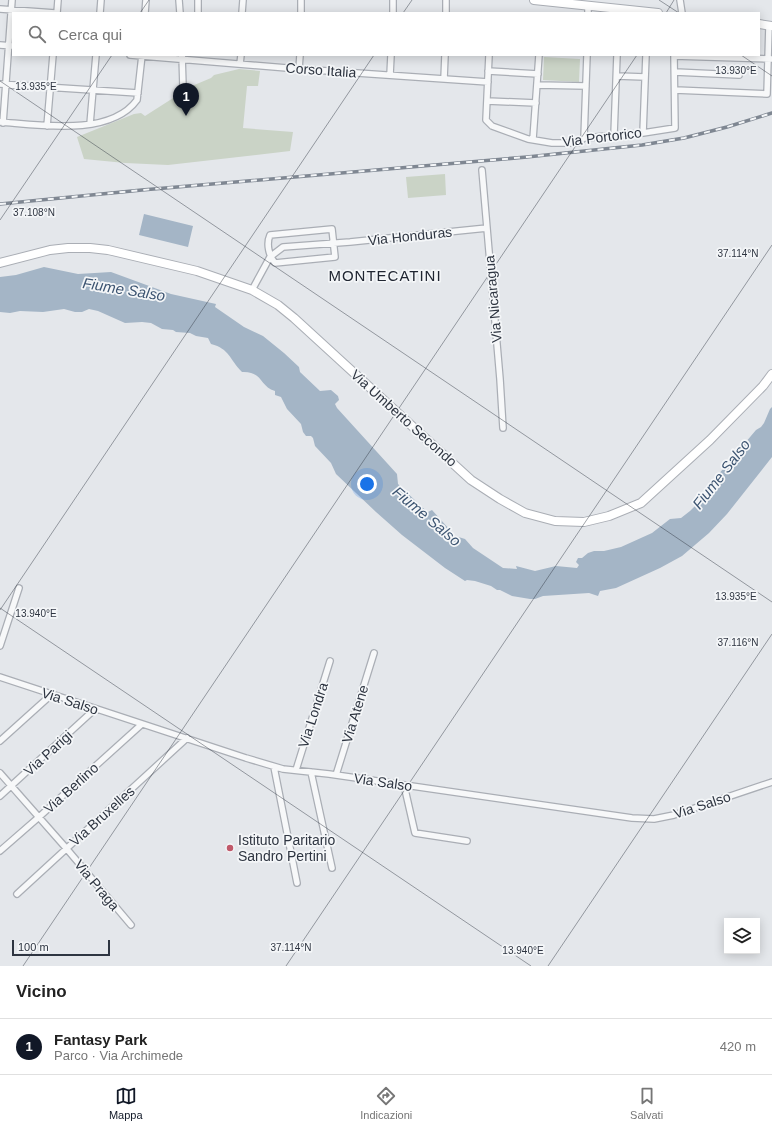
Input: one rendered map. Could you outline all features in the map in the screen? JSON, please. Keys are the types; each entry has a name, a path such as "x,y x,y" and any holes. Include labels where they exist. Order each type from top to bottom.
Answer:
{"main road":[{"path":"534,0 588,9 647,12"},
{"path":"760,24 771,26"},
{"name":"Via Umberto Secondo","path":"0,263 50,250 90,248 108,250 197,271 252,290 278,305 294,318 471,480 525,513 555,521 584,522 609,516 641,503 710,440 763,386 772,374"}],"street":[{"path":"12,0 11,46 3,84 2,122 47,126 78,126 107,120 125,112 137,100 142,56"},
{"path":"56,12 58,0"},
{"path":"100,12 101,0"},
{"path":"145,12 146,0"},
{"path":"179,0 180,12"},
{"path":"198,0 198,12"},
{"path":"242,12 243,0"},
{"path":"301,0 301,12"},
{"path":"393,0 393,12"},
{"path":"446,0 446,12"},
{"path":"680,0 682,12"},
{"path":"0,9 45,12"},
{"path":"770,59 674,56 675,90 767,94 770,59 771,26"},
{"path":"0,45 11,46"},
{"path":"47,126 53,56"},
{"path":"90,124 96,56"},
{"name":"Corso Italia","path":"142,56 182,57 299,69 488,82"},
{"path":"240,56 240,64"},
{"path":"299,69 300,56"},
{"path":"390,75 391,56"},
{"path":"444,79 445,56"},
{"path":"489,56 486,101 536,103"},
{"path":"533,140 538,56"},
{"path":"584,138 586,56"},
{"path":"614,135 617,56"},
{"path":"643,133 646,56"},
{"path":"182,57 183,87"},
{"path":"488,71 538,74"},
{"path":"675,72 739,75"},
{"path":"616,76 645,77"},
{"path":"3,84 138,93"},
{"path":"537,85 586,86"},
{"name":"Via Portorico","path":"486,101 486,120 492,126 533,140 552,143 578,143 584,138 643,133 675,128 675,90"},
{"name":"Via Nicaragua","path":"482,170 500,371 503,428"},
{"name":"Via Honduras","path":"270,257 284,248 487,228"},
{"path":"332,229 334,243 335,257 275,263 270,257 268,240 270,235 332,229"},
{"path":"252,290 270,257"},
{"path":"0,646 19,588"},
{"name":"Via Atene","path":"336,775 374,653"},
{"name":"Via Londra","path":"296,770 330,660"},
{"path":"0,685 3,678"},
{"name":"Via Salso","path":"3,678 274,767 632,818 654,819 674,815 772,782"},
{"path":"0,741 51,695"},
{"name":"Via Parigi","path":"0,796 95,709"},
{"name":"Via Berlino","path":"0,850 142,724"},
{"name":"Via Bruxelles","path":"17,894 187,738"},
{"path":"274,767 297,883"},
{"path":"311,772 332,868"},
{"name":"Via Praga","path":"0,773 131,925"},
{"path":"404,785 415,833 467,841"}],"shaded area":[{"path":"544,57 580,59 579,82 543,80"},
{"path":"239,69 260,71 258,86 247,86 243,128 293,132 290,151 168,165 84,159 77,137 134,114 141,113 145,116 192,86 211,78 214,75"},
{"path":"445,174 446,195 408,198 406,177"}],"water":[{"path":"144,214 193,226 188,247 139,235"},
{"name":"Fiume Salso","path":"44,267 78,274 111,272 171,294 216,304 215,307 244,327 263,336 284,353 299,367 300,372 320,391 331,390 338,396 339,400 335,404 337,408 397,474 398,484 428,512 432,510 450,530 452,535 465,539 473,548 503,568 517,569 516,566 535,571 556,566 577,568 579,565 576,562 578,558 582,558 588,553 621,547 652,533 670,519 681,518 701,500 712,482 756,430 761,427 772,407 772,457 727,514 709,533 682,556 660,568 616,588 600,591 598,596 589,593 543,596 530,599 512,596 491,586 475,581 465,581 445,568 402,535 336,474 331,463 315,446 313,438 311,436 306,436 303,432 301,424 287,409 281,397 275,395 275,391 266,386 254,374 242,372 226,352 211,344 208,338 196,336 190,333 162,329 151,323 125,323 98,311 89,309 82,312 64,309 43,312 0,312 0,277 16,275"}],"railway":[{"path":"0,204 142,190 527,157 642,145 684,138 772,113"}],"place":[{"name":"Fantasy Park","path":"186,116"},
{"name":"Istituto Paritario Sandro Pertini","path":"230,848"}],"district":[{"name":"MONTECATINI","path":"385,275"}]}
